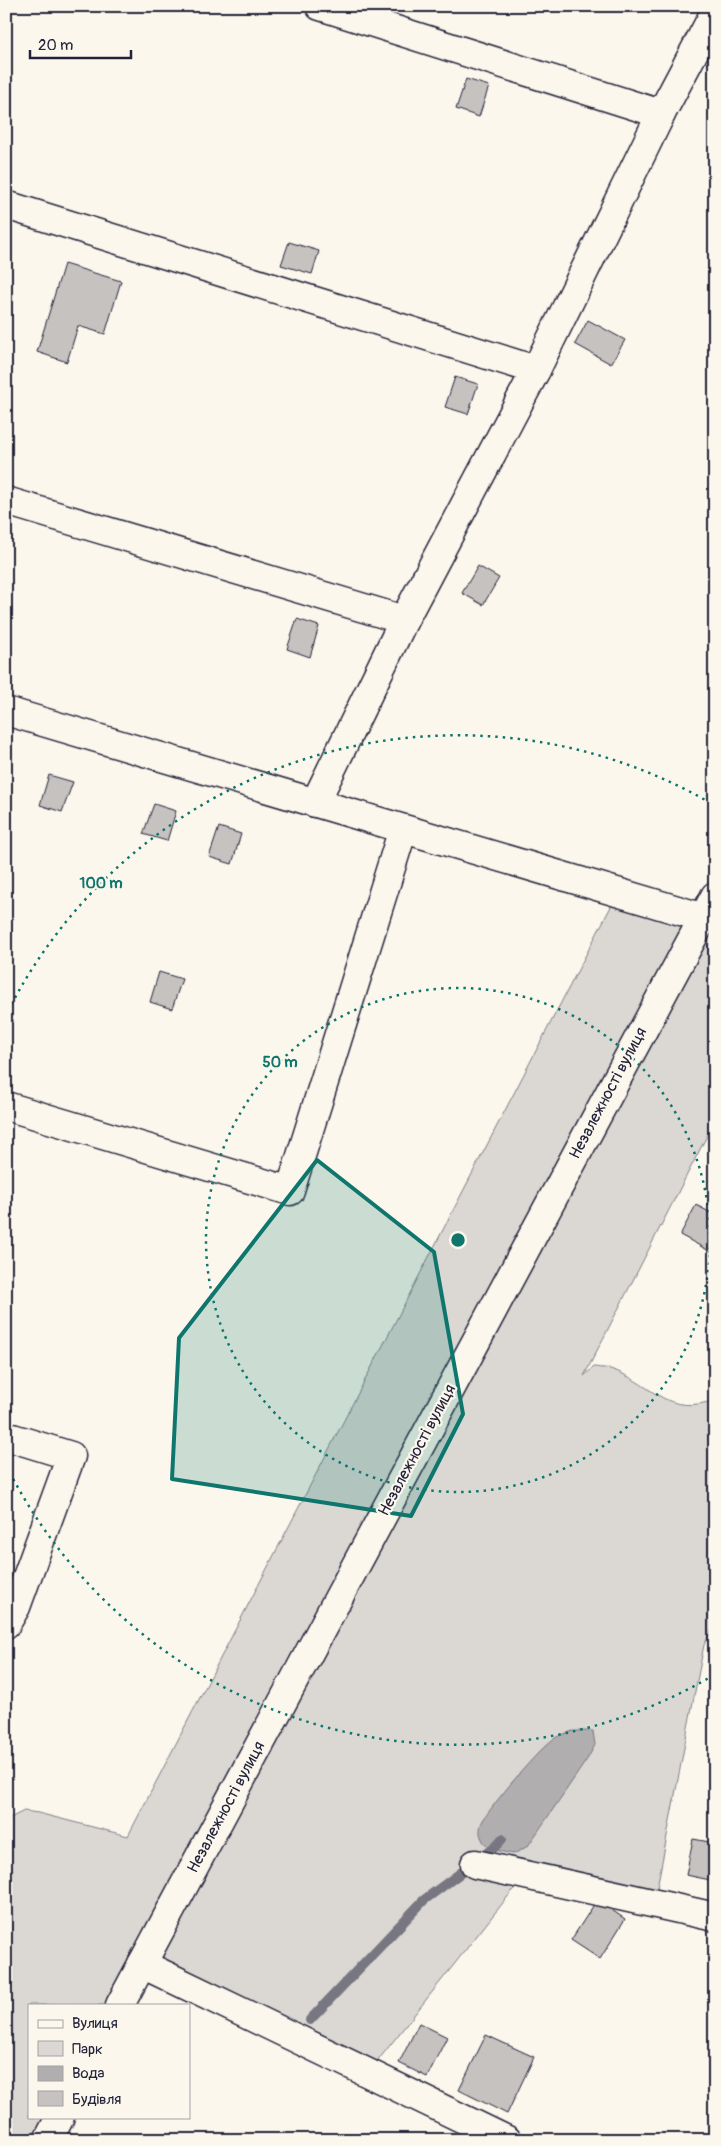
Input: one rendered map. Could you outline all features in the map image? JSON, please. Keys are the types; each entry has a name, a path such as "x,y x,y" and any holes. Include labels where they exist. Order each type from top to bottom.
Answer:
{"street":[{"path":"320,6 661,114"},
{"path":"315,803 404,620 536,370 661,114 715,12"},
{"path":"6,205 536,370"},
{"path":"6,501 404,620"},
{"path":"6,711 403,829 708,907"},
{"path":"6,1106 290,1192 403,829"},
{"name":"Незалежності вулиця","path":"121,2004 708,907"},
{"path":"6,1436 71,1456 16,1607 6,1624"},
{"path":"475,1864 715,1917"},
{"path":"142,1964 507,2140"},
{"path":"48,2140 59,2118"}],"highlighted area":[{"path":"317,1160 434,1252 463,1414 411,1516 172,1479 179,1338"}],"green space":[{"path":"618,893 701,917 715,896 715,1120 584,1376 594,1367 614,1370 630,1377 662,1398 673,1402 698,1404 715,1400 715,1623 704,1645 654,1903 525,1875 368,2073 142,1964 121,2004 28,2004 28,2118 59,2118 48,2140 6,2140 8,1819 24,1811 128,1836"}],"water":[{"path":"573,1731 593,1731 595,1745 528,1846 514,1854 490,1848 480,1835 482,1822 527,1765 548,1744 557,1737"}],"building":[{"path":"466,79 489,86 479,117 456,109"},
{"path":"289,242 319,251 312,274 281,265"},
{"path":"64,264 121,281 105,334 78,326 67,362 37,352"},
{"path":"588,320 625,340 611,364 575,344"},
{"path":"455,377 478,384 468,414 445,407"},
{"path":"478,566 499,578 483,605 462,593"},
{"path":"297,619 319,626 310,657 287,649"},
{"path":"49,775 73,782 62,812 40,805"},
{"path":"154,804 176,811 167,841 143,834"},
{"path":"219,827 241,834 232,864 209,857"},
{"path":"159,972 182,979 172,1009 150,1002"},
{"path":"696,1205 715,1215 715,1254 680,1235"},
{"path":"693,1839 715,1843 715,1881 686,1875"},
{"path":"597,1900 625,1919 600,1959 571,1940"},
{"path":"419,2023 447,2037 427,2077 399,2063"},
{"path":"486,2035 534,2057 507,2114 459,2090"}],"waterway":[{"path":"310,2020 424,1900 493,1849 502,1839"}]}
